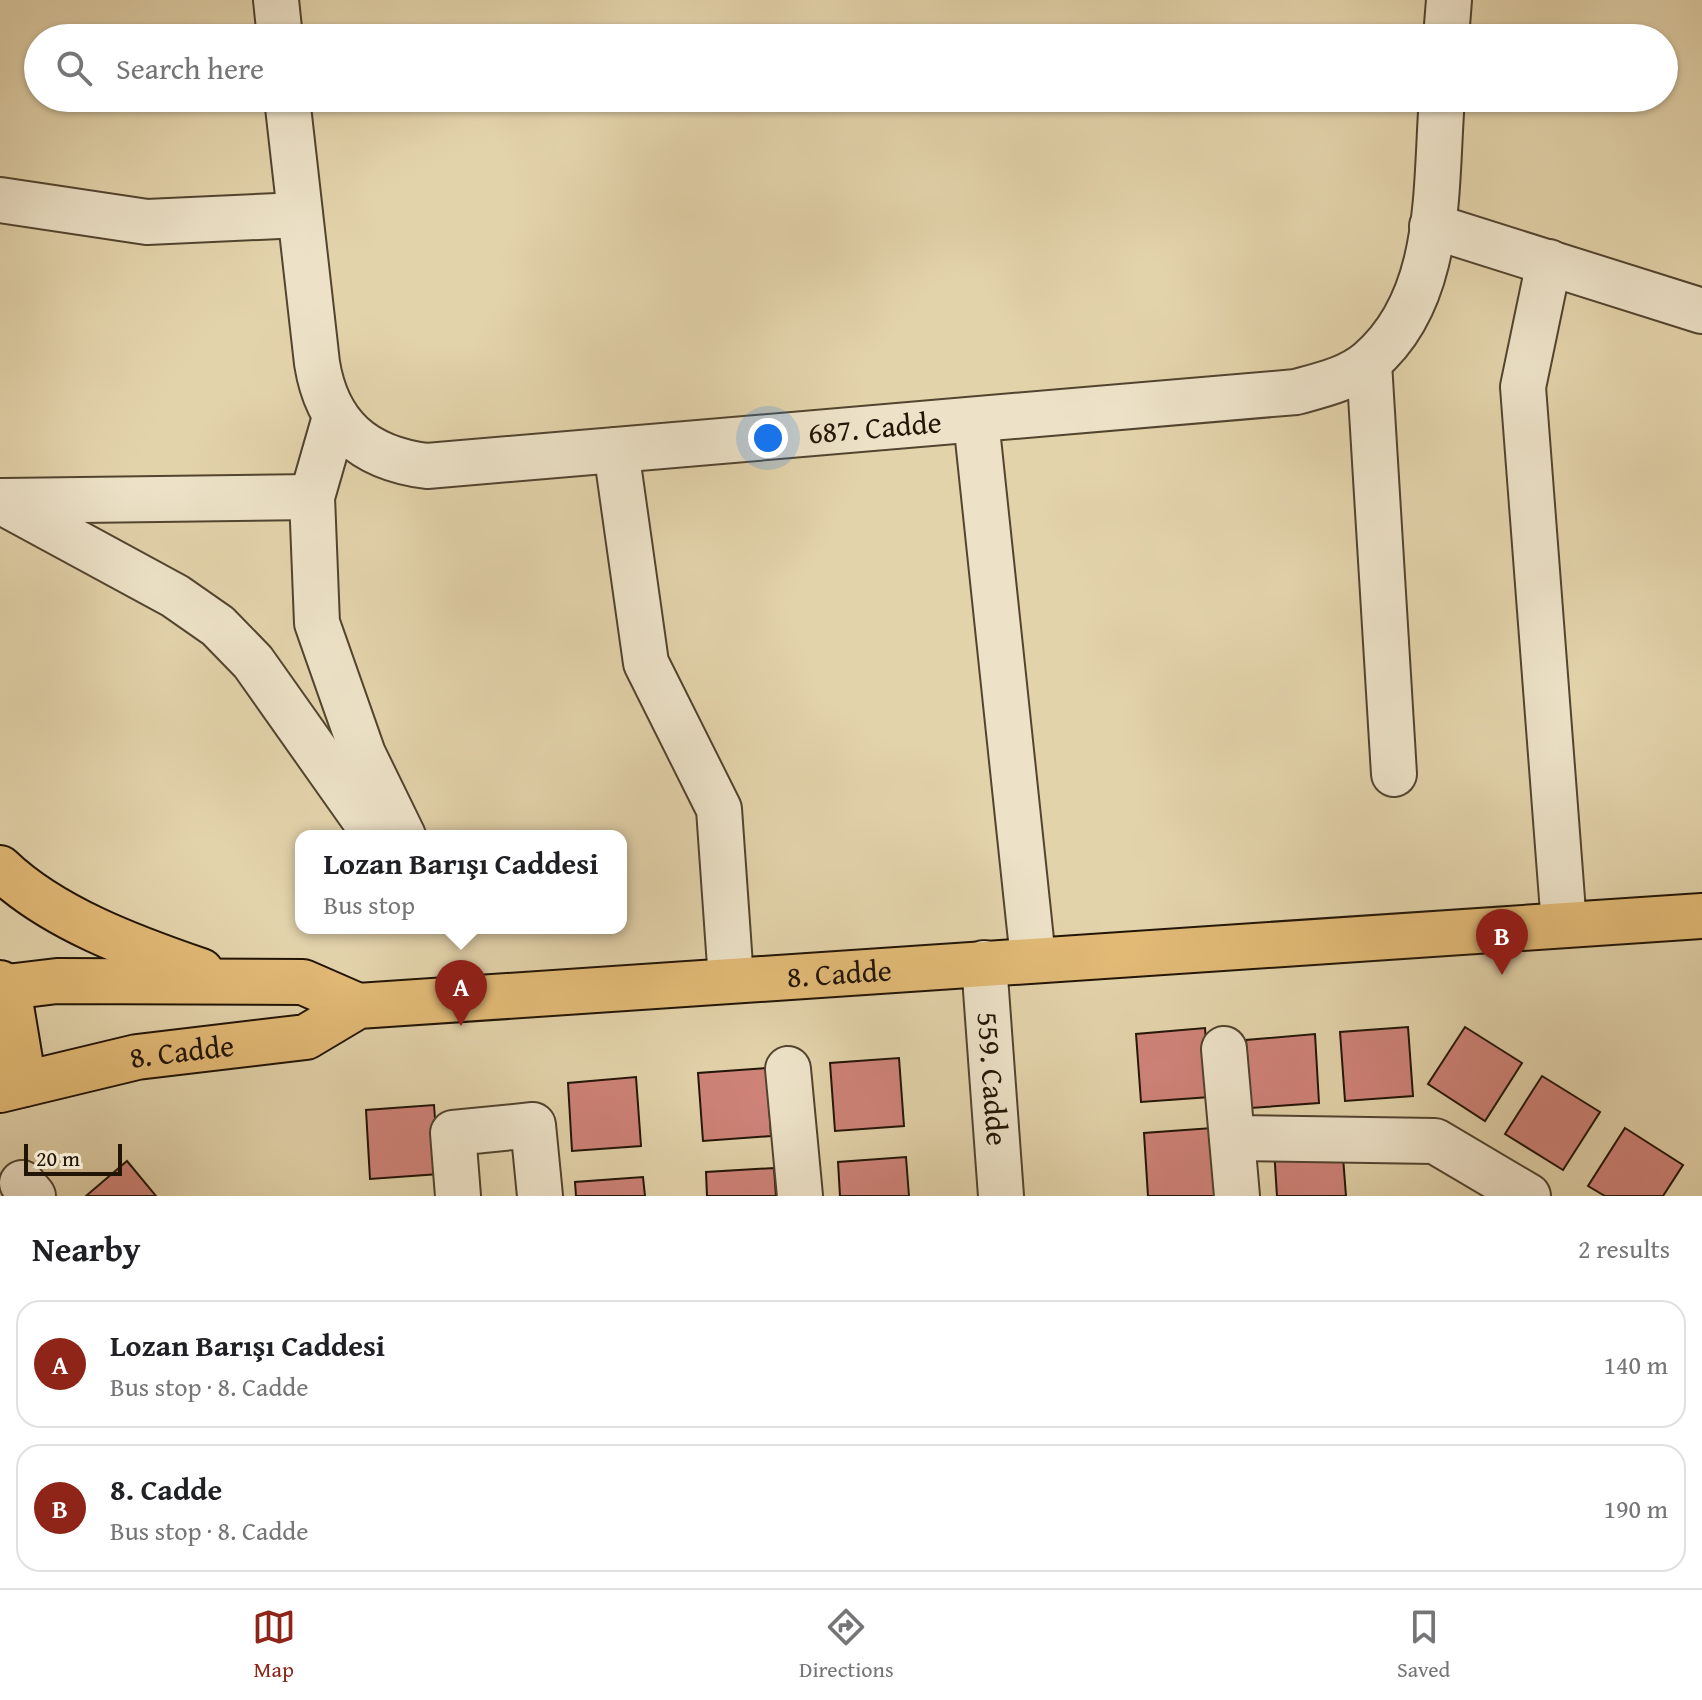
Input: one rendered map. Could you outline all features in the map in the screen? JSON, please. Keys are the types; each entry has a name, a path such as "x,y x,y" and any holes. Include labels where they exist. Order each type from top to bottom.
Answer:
{"main road":[{"path":"0,868 39,898 112,938 234,983"},
{"name":"8. Cadde","path":"12,1087 137,1057 306,1037 358,1006 1702,916"},
{"name":"8. Cadde","path":"1,986 57,981 303,982 358,1006"},
{"path":"1,986 12,1012 12,1087"}],"street":[{"path":"276,0 279,24"},
{"path":"1447,24 1449,0"},
{"name":"687. Cadde","path":"289,112 323,394 335,417 351,435 369,448 388,458 415,464 449,465 1296,392 1329,383 1369,363 1394,336 1412,307 1425,269 1432,226 1441,112"},
{"path":"0,200 147,222 300,215"},
{"path":"1432,226 1702,311"},
{"path":"1549,262 1523,387 1564,925"},
{"path":"1369,363 1394,774"},
{"path":"335,417 312,497 317,623 363,754 400,830"},
{"path":"976,420 1033,959"},
{"path":"616,450 646,663 719,809 731,980"},
{"path":"0,501 312,497"},
{"path":"0,501 175,596 218,626 253,662 372,830"},
{"name":"559. Cadde","path":"984,963 1001,1196"},
{"path":"1224,1049 1237,1196"},
{"path":"788,1069 800,1196"},
{"path":"458,1196 453,1133 533,1125 540,1196"},
{"path":"1232,1138 1435,1141 1528,1196"}],"building":[{"path":"1408,1027 1413,1096 1345,1101 1340,1032"},
{"path":"1465,1027 1522,1063 1485,1121 1428,1084"},
{"path":"1205,1028 1210,1097 1141,1102 1136,1034"},
{"path":"1315,1034 1319,1103 1251,1108 1246,1040"},
{"path":"899,1058 904,1126 835,1131 830,1063"},
{"path":"767,1068 771,1136 703,1141 698,1073"},
{"path":"1542,1076 1600,1112 1563,1170 1505,1134"},
{"path":"636,1077 641,1146 572,1151 568,1083"},
{"path":"434,1105 439,1174 370,1179 366,1110"},
{"path":"1212,1128 1217,1196 1148,1196 1144,1133"},
{"path":"1625,1128 1683,1165 1663,1196 1605,1196 1588,1186"},
{"path":"1342,1144 1346,1196 1277,1196 1274,1149"},
{"path":"906,1157 909,1196 840,1196 838,1162"},
{"path":"127,1161 156,1196 86,1196"},
{"path":"774,1168 776,1196 707,1196 706,1172"},
{"path":"643,1177 645,1196 576,1196 575,1182"}],"place":[{"name":"8. Cadde","path":"1502,975"},
{"name":"Lozan Barışı Caddesi","path":"461,1026"}]}
